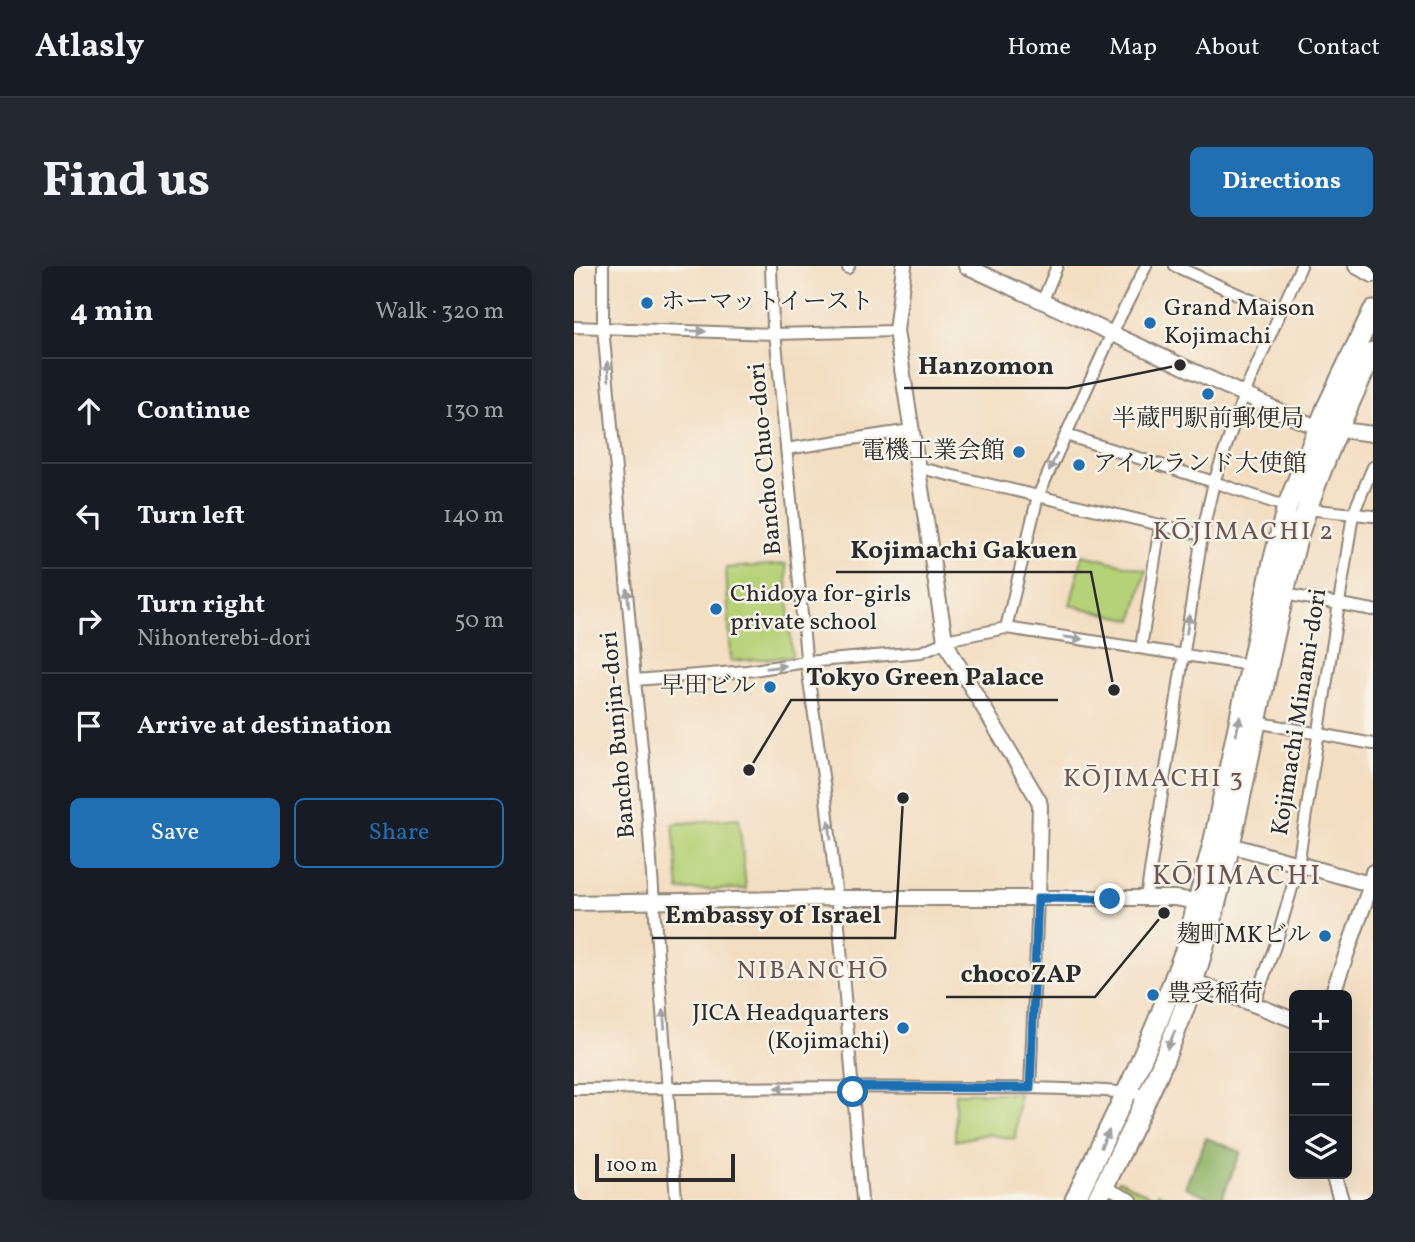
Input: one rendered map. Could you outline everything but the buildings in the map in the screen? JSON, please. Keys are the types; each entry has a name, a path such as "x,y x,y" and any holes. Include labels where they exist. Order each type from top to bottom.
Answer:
{"highway":[{"path":"1222,842 1251,665 1273,562 1297,508 1373,311"},
{"path":"1327,428 1373,352"},
{"path":"1105,1195 1194,981 1207,904 1256,722 1297,540 1297,508"},
{"path":"1075,1200 1127,1093 1207,904"}],"street":[{"name":"Bancho Bunjin-dori","path":"603,266 603,327 644,767 676,1200"},
{"name":"Bancho Chuo-dori","path":"771,266 774,334 806,662 825,790 836,898 862,1200"},
{"path":"904,266 896,331 945,640 1040,806 1030,1088"},
{"path":"966,266 1244,394 1327,428 1373,434"},
{"path":"1042,300 1057,266"},
{"path":"1006,628 1038,496 1112,333 1146,266"},
{"path":"1175,266 1280,313"},
{"path":"1146,898 1202,536 1214,482 1244,394 1301,266"},
{"path":"1356,266 1373,275"},
{"path":"574,327 774,334 896,331"},
{"path":"786,449 911,430"},
{"path":"1066,435 1297,508 1373,516"},
{"path":"916,467 1202,536"},
{"name":"Kojimachi Minami-dori","path":"1254,1004 1275,946 1298,863 1353,514 1373,467"},
{"path":"1141,648 1160,526"},
{"path":"1284,594 1373,610"},
{"path":"635,680 921,652 940,645 945,640 1006,628 1251,665"},
{"path":"1256,722 1373,744"},
{"path":"1222,842 1372,880 1334,990"},
{"path":"574,902 836,898 1175,898 1207,904"},
{"path":"1194,981 1289,1018"},
{"path":"574,1089 1072,1088 1148,1095"},
{"path":"1335,1179 1342,1200"},
{"path":"1105,1195 1132,1200"}],"green space":[{"path":"1083,555 1146,570 1133,620 1070,605"},
{"path":"786,564 792,657 731,661 726,568"},
{"path":"739,818 746,889 679,890 673,824"},
{"path":"955,1093 1019,1093 1015,1139 986,1134 955,1141"},
{"path":"1206,1138 1241,1152 1221,1200 1185,1187"},
{"path":"1119,1180 1155,1198 1158,1193 1173,1200 1109,1200"}],"place":[{"name":"ホーマットイースト","path":"647,303"},
{"name":"Grand Maison Kojimachi","path":"1150,323"},
{"name":"Hanzomon","path":"1180,365"},
{"name":"半蔵門駅前郵便局","path":"1208,394"},
{"name":"電機工業会館","path":"1019,452"},
{"name":"アイルランド大使館","path":"1079,465"},
{"name":"Chidoya for-girls private school","path":"716,609"},
{"name":"早田ビル","path":"770,687"},
{"name":"Kojimachi Gakuen","path":"1114,690"},
{"name":"Tokyo Green Palace","path":"749,770"},
{"name":"Embassy of Israel","path":"903,798"},
{"name":"chocoZAP","path":"1164,913"},
{"name":"麹町MKビル","path":"1325,936"},
{"name":"豊受稲荷","path":"1153,995"},
{"name":"JICA Headquarters (Kojimachi)","path":"903,1028"}],"district":[{"name":"KŌJIMACHI 2","path":"1244,532"},
{"name":"KŌJIMACHI 3","path":"1154,779"},
{"name":"KŌJIMACHI","path":"1237,876"},
{"name":"NIBANCHŌ","path":"813,971"}],"route":[{"path":"853,1092 853,1087 1030,1088 1038,898 1110,899"}]}
